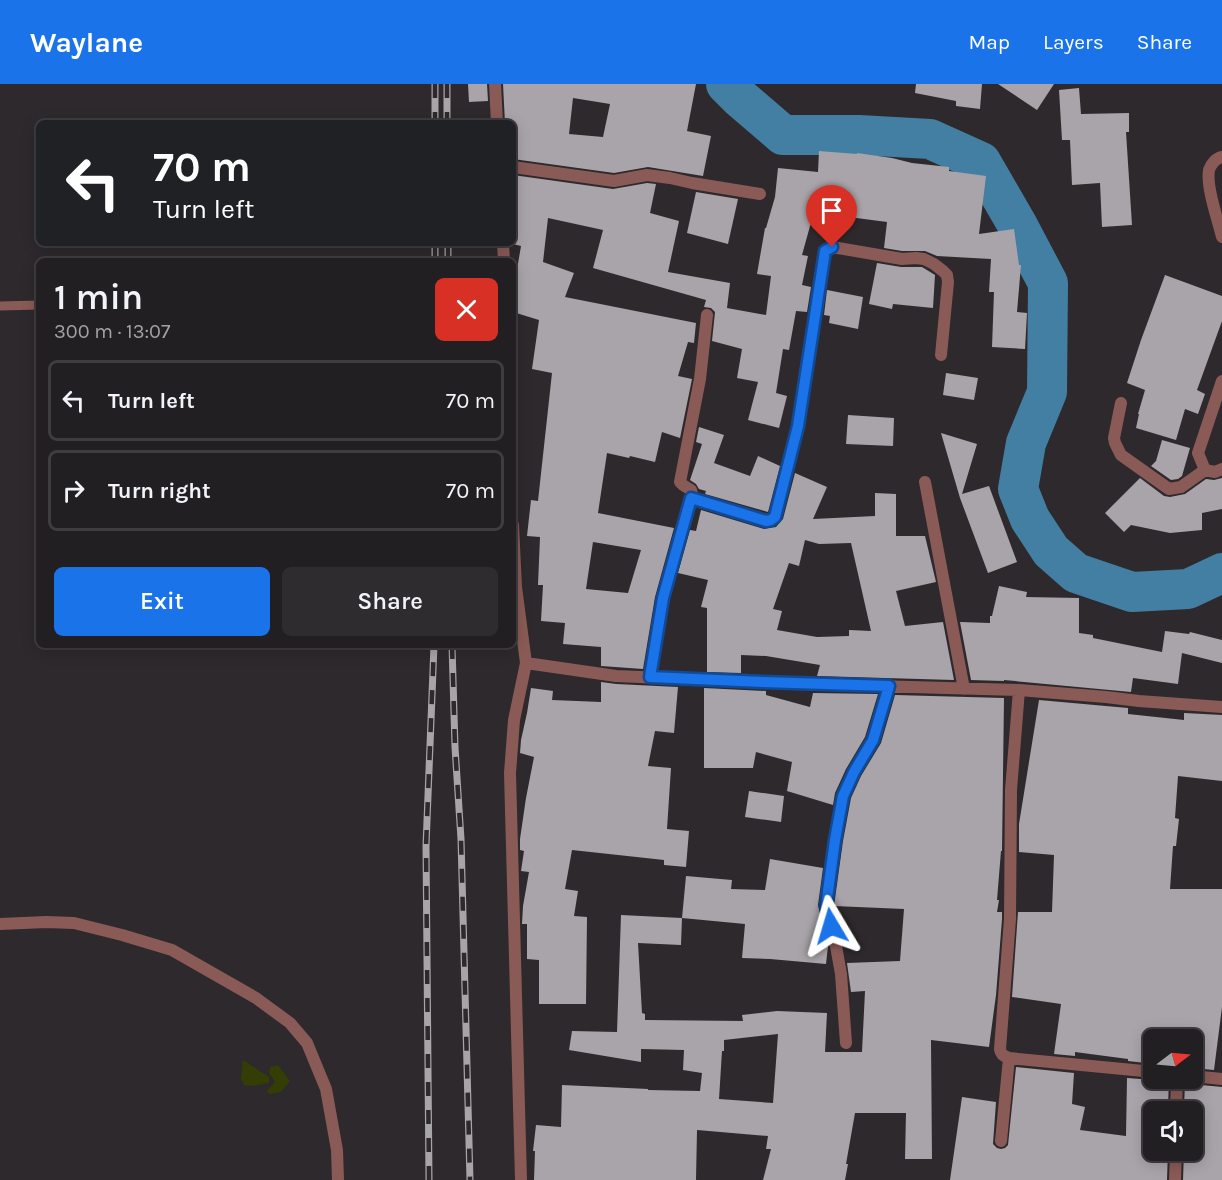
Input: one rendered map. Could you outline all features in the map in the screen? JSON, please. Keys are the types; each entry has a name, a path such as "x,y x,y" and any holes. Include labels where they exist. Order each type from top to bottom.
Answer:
{"street":[{"path":"495,84 497,120"},
{"path":"1222,157 1217,158 1209,168 1209,184 1222,237"},
{"path":"516,167 614,181 647,175 760,194"},
{"path":"691,498 766,521 775,517 798,426 826,249 832,247 902,259 916,258 934,264 943,271 947,275 948,282 940,355"},
{"path":"650,677 663,598 691,498 691,491 680,482 699,379 707,315"},
{"path":"1205,470 1198,453 1222,381"},
{"path":"1121,403 1115,443 1122,455 1169,489 1181,487 1205,470 1215,472 1222,469"},
{"path":"925,482 964,689"},
{"path":"516,587 526,663 514,720 510,773 521,1180"},
{"path":"526,663 616,676 1019,690 1222,707"},
{"path":"846,1043 841,974 826,906 843,796 873,740 889,686"},
{"path":"1019,690 1011,790 1010,919 999,1049 1004,1056 1009,1058 1143,1071"},
{"path":"0,924 74,923 148,942 172,950 265,1004 290,1023 307,1043 326,1089 338,1150 338,1180"},
{"path":"1001,1141 1009,1058"},
{"path":"1203,1077 1222,1079"},
{"path":"1175,1180 1176,1161"}],"lane":[{"path":"0,306 36,305"}],"green space":[{"path":"243,1060 269,1077 269,1083 244,1085 241,1079"},
{"path":"278,1065 290,1081 281,1092 269,1094 267,1091 275,1082 269,1073 270,1067"}],"building":[{"path":"468,84 487,84 488,101 469,102"},
{"path":"503,84 696,84 687,131 711,136 703,176 648,167 614,173 516,159 516,120 505,120","holes":["573,98 610,104 603,137 569,134"]},
{"path":"916,84 982,84 980,109 956,106 956,101 915,93"},
{"path":"998,84 1054,84 1037,110"},
{"path":"1079,88 1081,114 1129,113 1129,132 1126,132 1132,225 1102,227 1100,183 1072,185 1070,140 1062,140 1059,90"},
{"path":"819,151 892,158 912,163 949,167 949,171 986,176 979,234 1014,229 1019,265 1021,265 1017,312 1027,313 1025,349 992,347 994,292 989,292 991,259 937,256 925,251 884,248 887,222 849,217 850,210 815,208 802,255 808,256 802,285 811,287 807,312 796,311 789,350 783,349 776,393 787,396 779,428 748,420 758,382 737,378 742,349 712,341 715,312 711,308 704,307 706,300 593,268 603,230 548,218 543,262 574,273 565,297 696,323 694,343 688,342 678,376 692,379 680,438 662,432 655,462 607,453 598,513 674,528 655,597 643,669 601,666 601,647 563,644 565,623 541,621 543,585 538,585 540,537 527,536 531,500 538,501 552,373 532,369 539,320 516,313 516,275 521,246 516,245 516,175 613,189 647,183 656,184 650,213 679,221 668,272 730,283 727,308 766,315 771,276 757,274 765,228 775,197 778,168 818,172","holes":["593,542 641,550 628,593 586,589"]},
{"path":"696,192 738,199 728,244 687,233"},
{"path":"877,263 901,267 922,267 935,275 933,308 893,304 892,309 869,304"},
{"path":"1165,275 1222,296 1222,321 1197,390 1205,394 1198,414 1185,409 1176,440 1136,428 1145,390 1127,383"},
{"path":"827,290 863,297 858,329 829,323 830,316 824,315"},
{"path":"946,373 978,378 974,400 943,395"},
{"path":"848,415 894,418 893,446 846,444"},
{"path":"699,427 724,435 714,463 750,476 758,456 780,466 768,512 705,494 706,491 699,489 690,480 702,444 696,442"},
{"path":"941,433 977,444 962,494 989,486 1017,562 988,573 960,498"},
{"path":"1162,440 1190,448 1182,476 1178,479 1171,480 1151,466 1156,461"},
{"path":"795,473 827,487 813,519 875,516 875,493 896,494 896,536 925,536 936,582 896,591 905,626 943,622 954,680 817,676 820,665 766,656 741,655 741,673 707,672 707,608 701,607 708,580 678,573 690,530 696,531 701,510 764,529 776,527 783,519","holes":["805,540 819,544 851,543 871,631 849,630 849,636 817,637 777,630 782,611 773,609 789,563 799,566"]},
{"path":"1140,478 1164,496 1170,497 1185,494 1206,479 1222,478 1222,509 1202,513 1202,530 1170,533 1131,525 1124,532 1105,513"},
{"path":"999,586 1027,592 1026,597 1079,598 1079,633 1093,635 1093,638 1162,652 1165,631 1189,634 1190,632 1222,640 1222,663 1182,653 1178,684 1133,678 1131,692 1004,680 971,680 960,622 990,623"},
{"path":"601,682 678,687 674,733 655,731 648,766 671,768 667,829 689,831 686,867 664,865 664,860 572,850 565,889 578,891 574,916 587,917 586,1004 539,1004 539,960 527,959 527,924 522,924 529,872 521,871 524,851 520,850 526,798 534,757 520,753 531,688 553,691 552,700 601,702"},
{"path":"704,688 766,691 766,695 810,707 813,693 878,694 865,737 846,769 835,793 833,805 787,791 792,762 756,752 753,768 704,768"},
{"path":"895,695 1004,698 1002,851 997,900 999,900 997,912 1002,912 1002,919 989,1047 931,1040 932,1159 905,1159 906,1113 855,1113 845,1180 763,1180 771,1149 766,1149 768,1136 697,1130 696,1180 534,1180 535,1151 533,1151 536,1125 561,1127 562,1085 700,1091 702,1073 683,1070 684,1050 641,1049 641,1062 569,1050 572,1031 617,1032 621,915 682,918 681,945 638,943 642,1013 645,1014 645,1020 743,1021 742,1015 777,1011 827,1013 825,1052 862,1052 865,991 851,992 847,963 900,961 904,909 834,906 851,798 881,743","holes":["778,1034 773,1103 719,1099 724,1040"]},
{"path":"1039,700 1128,708 1128,714 1184,720 1184,713 1222,715 1222,781 1178,776 1175,818 1179,819 1176,846 1173,846 1170,889 1222,889 1222,1007 1214,1070 1203,1069 1203,1029 1143,1029 1143,1063 1075,1052 1075,1056 1054,1054 1061,1004 1012,997 1018,912 1052,912 1054,855 1019,852 1019,824"},
{"path":"749,791 784,796 781,822 745,817"},
{"path":"770,859 823,868 818,905 823,927 822,940 826,940 828,946 826,964 742,958 745,924 682,918 686,876 732,880 731,889 765,890"},
{"path":"1016,1067 1074,1073 1072,1104 1085,1107 1080,1130 1126,1136 1127,1078 1143,1079 1143,1089 1169,1089 1168,1101 1143,1101 1143,1161 1168,1161 1167,1180 950,1180 962,1097 996,1102 993,1144 1001,1149 1008,1145"},
{"path":"1203,1085 1222,1087 1222,1180 1183,1180 1184,1161 1203,1161 1203,1101 1184,1101 1185,1089 1203,1089"}],"waterway":[{"path":"726,84 783,135 859,135 930,139 981,162 1048,283 1047,392 1026,443 1018,489 1030,519 1051,551 1076,573 1132,592 1188,589 1222,573"}],"railway":[{"path":"435,84 435,120"},
{"path":"447,84 447,120"},
{"path":"435,246 435,258"},
{"path":"448,246 448,258"},
{"path":"429,1180 426,846 434,648"},
{"path":"452,648 461,839 470,1180"}],"route":[{"path":"831,926 826,906 843,796 873,740 889,686 650,677 663,598 691,498 766,521 775,517 798,426 825,251 832,247"}]}
